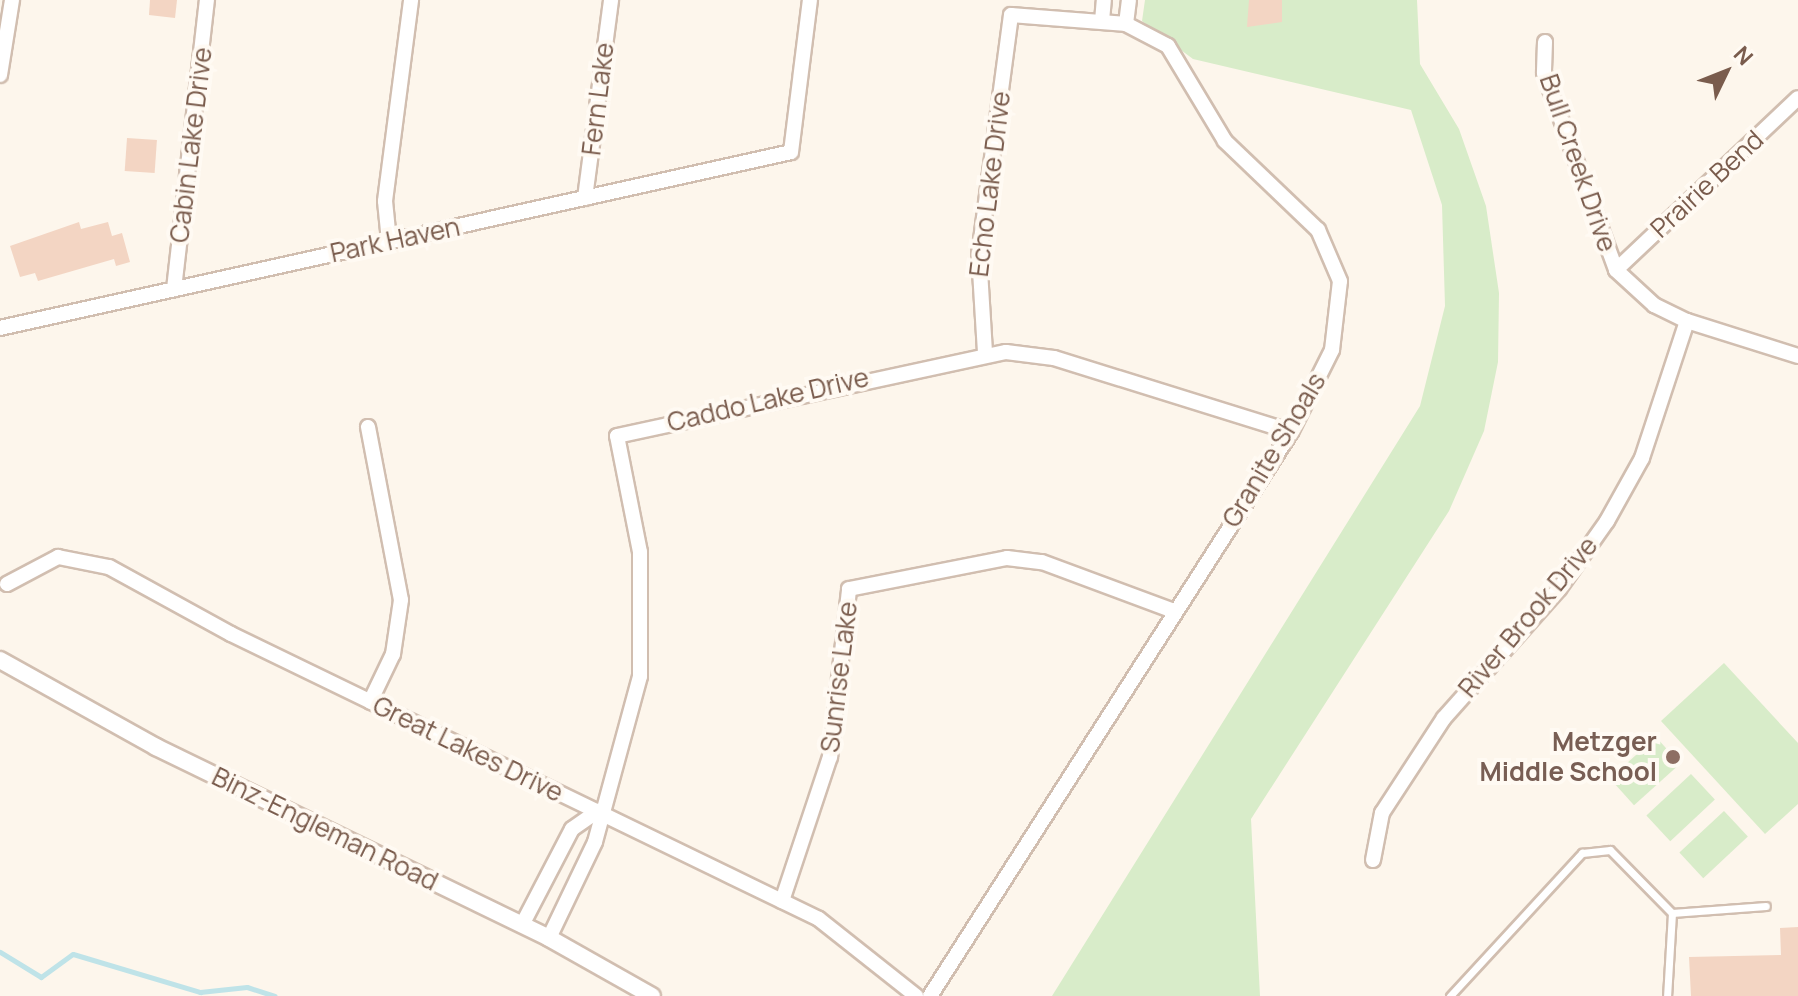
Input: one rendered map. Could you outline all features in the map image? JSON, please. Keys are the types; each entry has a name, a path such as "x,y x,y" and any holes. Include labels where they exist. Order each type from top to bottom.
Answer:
{"street":[{"path":"0,75 12,0"},
{"name":"Cabin Lake Drive","path":"174,289 207,0"},
{"path":"389,241 385,201 411,0"},
{"name":"Fern Lake","path":"585,198 611,0"},
{"name":"Park Haven","path":"0,328 791,152 810,0"},
{"path":"1102,21 1104,0"},
{"path":"1126,24 1129,0"},
{"name":"Granite Shoals","path":"930,996 1291,432 1335,335 1340,281 1332,255 1310,220 1225,141 1185,63 1155,36 1126,24 1011,15"},
{"name":"Echo Lake Drive","path":"985,353 979,254 1011,15"},
{"name":"Bull Creek Drive","path":"1545,42 1544,73 1616,270 1654,305 1687,321 1798,356"},
{"name":"Prairie Bend","path":"1616,270 1798,98"},
{"name":"River Brook Drive","path":"1373,860 1382,813 1444,718 1559,589 1607,521 1642,458 1687,321"},
{"name":"Caddo Lake Drive","path":"549,938 580,875 598,811 621,757 643,635 640,552 617,436 985,353 1054,358 1291,432"},
{"path":"368,427 401,600 393,654 370,702"},
{"name":"Sunrise Lake","path":"782,901 830,757 849,589 1007,558 1042,562 1174,611"},
{"name":"Great Lakes Drive","path":"7,584 36,563 87,559 370,702 782,901 840,932 916,996"},
{"name":"Binz-Engleman Road","path":"0,660 156,747 549,938 652,996"},
{"name":"Caddo Lake Drive","path":"522,925 572,829 598,811"},
{"path":"554,861 580,875"}],"lane":[{"path":"1450,996 1582,853 1610,850 1672,913 1667,996"},
{"path":"1672,913 1766,906"}],"green space":[{"path":"1145,0 1417,0 1420,64 1459,129 1486,206 1499,293 1498,362 1484,431 1449,511 1251,819 1260,996 1052,996 1420,406 1445,306 1442,205 1411,110 1193,59 1142,21"},
{"path":"1724,663 1798,743 1798,804 1765,834 1661,721"},
{"path":"1656,737 1680,764 1634,805 1610,778"},
{"path":"1691,774 1715,800 1670,841 1646,816"},
{"path":"1724,811 1748,837 1703,878 1679,853"}],"building":[{"path":"150,0 177,0 175,18 149,15"},
{"path":"1249,0 1282,0 1282,22 1247,27"},
{"path":"127,138 157,140 155,173 125,171"},
{"path":"79,222 81,229 108,222 112,236 122,233 130,262 116,266 114,259 38,281 35,273 20,277 10,246"},
{"path":"1798,927 1798,996 1691,996 1689,957 1781,955 1780,928"}],"waterway":[{"path":"0,952 41,977 73,954 200,992 247,987 275,996"}],"place":[{"name":"Metzger Middle School","path":"1673,757"}]}
